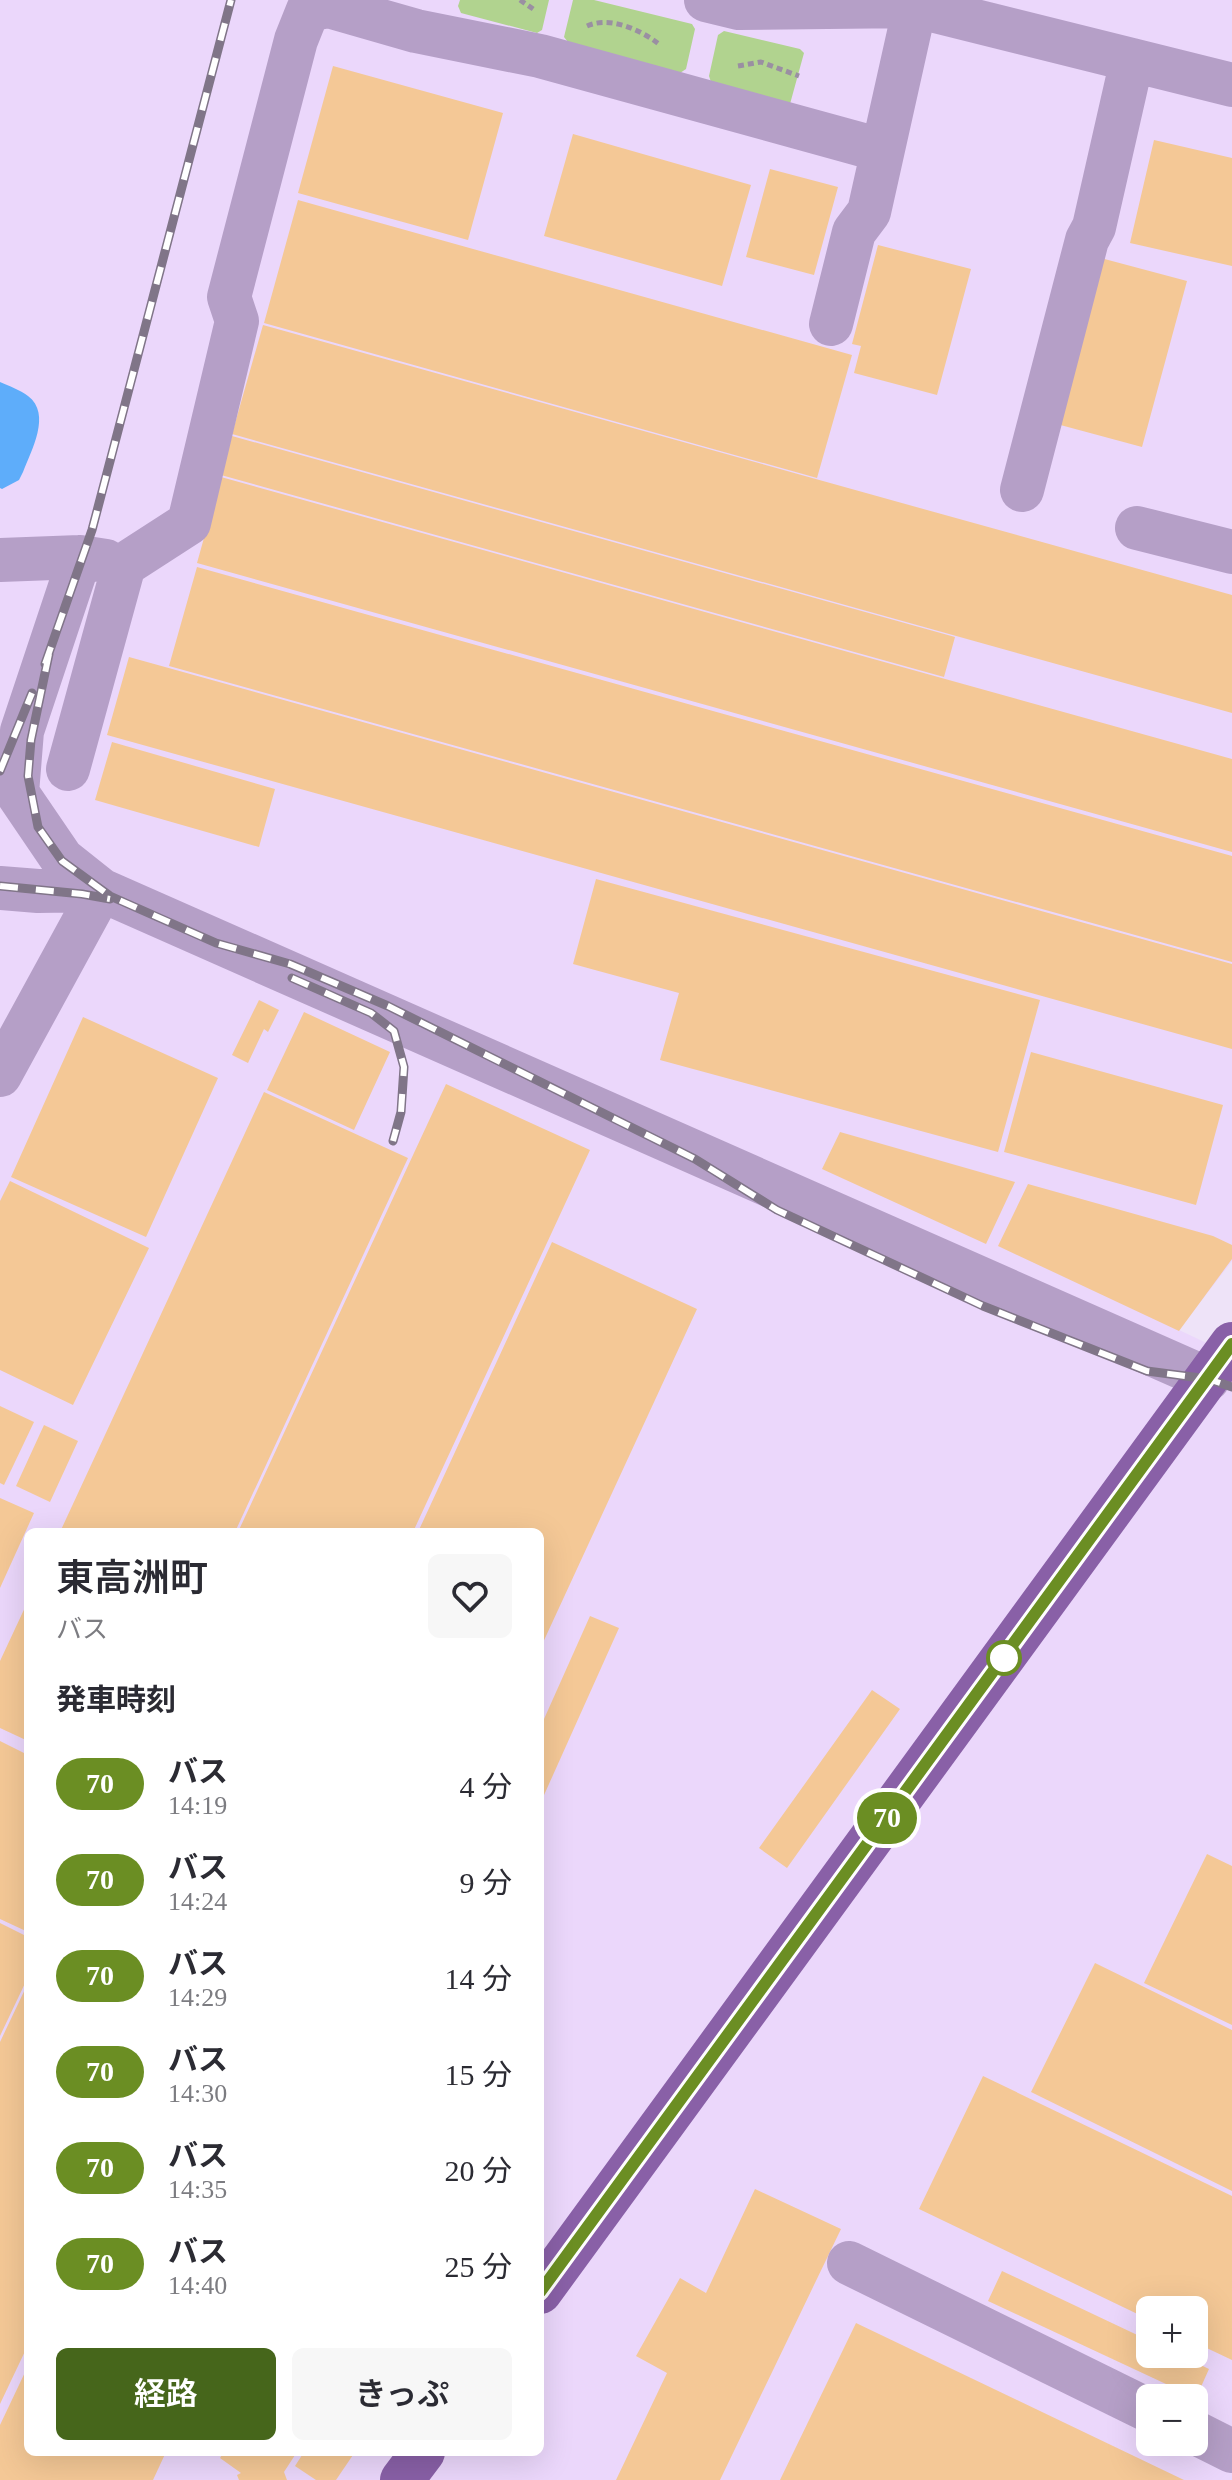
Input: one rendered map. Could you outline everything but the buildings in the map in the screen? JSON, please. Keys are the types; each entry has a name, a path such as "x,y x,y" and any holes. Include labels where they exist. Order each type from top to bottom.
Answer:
{"main road":[{"path":"544,2287 1220,1362"},
{"path":"402,2480 420,2456"}],"lane":[{"path":"706,0 739,8 915,6 1232,85"},
{"path":"68,769 124,565 189,523 237,321 229,297 296,40 308,10 329,6 420,15 540,56 881,150"},
{"path":"831,324 854,232 869,212 915,6"},
{"path":"1022,490 1087,240 1094,227 1132,60"},
{"path":"1137,528 1232,552"},
{"path":"0,560 80,557 124,565"},
{"path":"0,769 22,731 80,557"},
{"path":"22,731 17,793 62,859 101,890 1220,1362"},
{"path":"0,888 101,890"},
{"path":"0,1075 101,890"},
{"path":"849,2263 1136,2404"},
{"path":"1208,2439 1232,2451"}],"shaded area":[{"path":"0,0 1232,0 1232,1261 1179,1330 1232,1355 1232,2480 0,2480"}],"green space":[{"path":"460,0 549,0 542,30 537,33 461,13 458,6"},
{"path":"573,0 594,0 692,24 695,29 686,69 680,73 568,42 564,37"},
{"path":"724,31 800,49 804,53 790,104 711,82 709,76 718,35"}],"water":[{"path":"0,382 28,396 35,404 39,422 38,433 19,480 2,489 0,488"}],"railway":[{"path":"45,664 92,530 231,0"},
{"path":"49,654 31,740 28,776 38,827 62,861 110,896 216,943 290,964 388,1006 695,1159 777,1210 983,1306 1147,1371 1208,1379 1232,1387"},
{"path":"0,771 32,693"},
{"path":"0,886 110,899"},
{"path":"292,978 371,1013 394,1031 404,1067 401,1112 393,1141"}],"bus line":[{"name":"70","path":"544,2287 1232,1344"}]}
